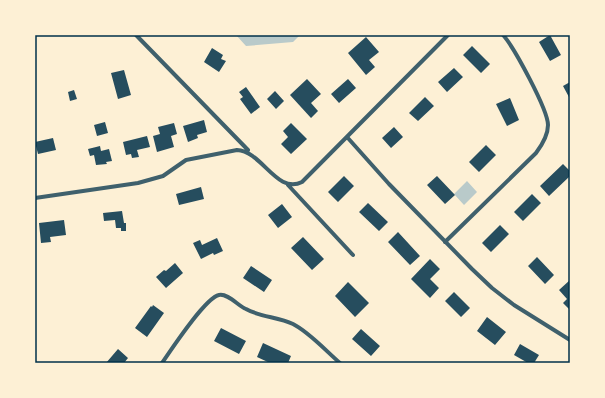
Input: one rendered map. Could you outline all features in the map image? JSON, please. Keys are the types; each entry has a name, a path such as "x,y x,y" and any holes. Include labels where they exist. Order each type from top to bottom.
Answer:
{"street":[{"path":"136,35 251,154 287,185 353,255"},
{"path":"287,185 297,185 302,182 448,35"},
{"path":"445,242 536,153 545,138 548,129 546,115 519,58 503,35"},
{"path":"346,137 472,270 508,301 537,321 570,340"},
{"path":"35,198 150,180 163,176 186,160 202,156 238,150 244,150 251,154"},
{"path":"162,363 195,318 214,297 220,295 253,313 294,325 304,331 340,363"}],"shaded area":[{"path":"236,35 300,35 293,42 246,46"},
{"path":"467,181 477,192 464,205 454,194"}],"building":[{"path":"550,35 561,55 550,61 539,42"},
{"path":"366,37 379,52 369,60 375,67 366,75 348,53"},
{"path":"472,46 490,64 481,73 463,55"},
{"path":"212,48 223,55 221,59 226,61 219,72 204,62"},
{"path":"454,68 463,77 447,92 438,82"},
{"path":"124,70 131,95 118,99 111,73"},
{"path":"307,79 321,94 311,103 318,111 311,118 290,95"},
{"path":"348,79 356,88 339,103 331,94"},
{"path":"570,82 570,99 563,86"},
{"path":"246,87 260,107 251,114 240,99 243,97 239,92"},
{"path":"74,90 77,99 70,101 68,92"},
{"path":"275,91 284,101 276,109 267,99"},
{"path":"425,97 434,106 418,121 409,113"},
{"path":"510,98 519,120 507,126 496,104"},
{"path":"204,120 207,132 197,135 198,138 188,142 183,126"},
{"path":"105,122 108,133 97,136 94,125"},
{"path":"174,123 177,134 171,136 174,147 157,152 153,136 160,134 158,127"},
{"path":"291,123 307,139 291,154 281,144 288,137 283,131"},
{"path":"394,127 403,137 391,148 382,138"},
{"path":"147,136 150,147 137,150 139,157 132,158 131,154 126,155 123,142"},
{"path":"53,138 56,150 38,154 35,142"},
{"path":"486,145 496,155 479,172 469,162"},
{"path":"100,146 101,151 109,149 112,161 106,162 107,164 96,165 94,155 90,156 88,149"},
{"path":"563,164 570,171 570,176 549,196 540,186"},
{"path":"344,176 354,186 338,202 328,192"},
{"path":"437,176 455,195 445,204 427,185"},
{"path":"201,187 204,199 179,205 176,194"},
{"path":"532,194 541,203 523,221 514,212"},
{"path":"368,203 388,222 379,231 359,212"},
{"path":"282,204 292,217 278,228 268,215"},
{"path":"122,211 124,223 126,223 126,231 121,231 121,228 116,228 115,220 104,221 103,213"},
{"path":"64,220 66,235 50,237 51,242 41,243 39,223"},
{"path":"500,225 509,234 491,252 482,243"},
{"path":"398,232 420,256 410,265 388,242"},
{"path":"303,237 324,259 312,270 291,248"},
{"path":"217,238 223,251 214,255 213,253 201,259 193,243 200,240 202,245"},
{"path":"537,257 554,275 545,284 528,266"},
{"path":"430,259 440,269 430,279 439,288 430,298 411,279"},
{"path":"175,263 183,273 166,288 156,277"},
{"path":"251,266 272,280 264,292 243,278"},
{"path":"570,280 570,310 563,303 567,299 559,290"},
{"path":"348,282 369,303 355,317 335,296"},
{"path":"454,292 470,308 461,317 445,301"},
{"path":"153,305 164,313 147,337 135,328"},
{"path":"487,317 506,332 495,345 477,331"},
{"path":"221,328 246,341 239,354 214,341"},
{"path":"361,329 380,346 371,356 352,339"},
{"path":"263,343 291,356 288,363 270,363 257,357"},
{"path":"520,344 539,355 534,363 528,363 514,355"},
{"path":"118,349 128,358 124,363 106,363"}]}
